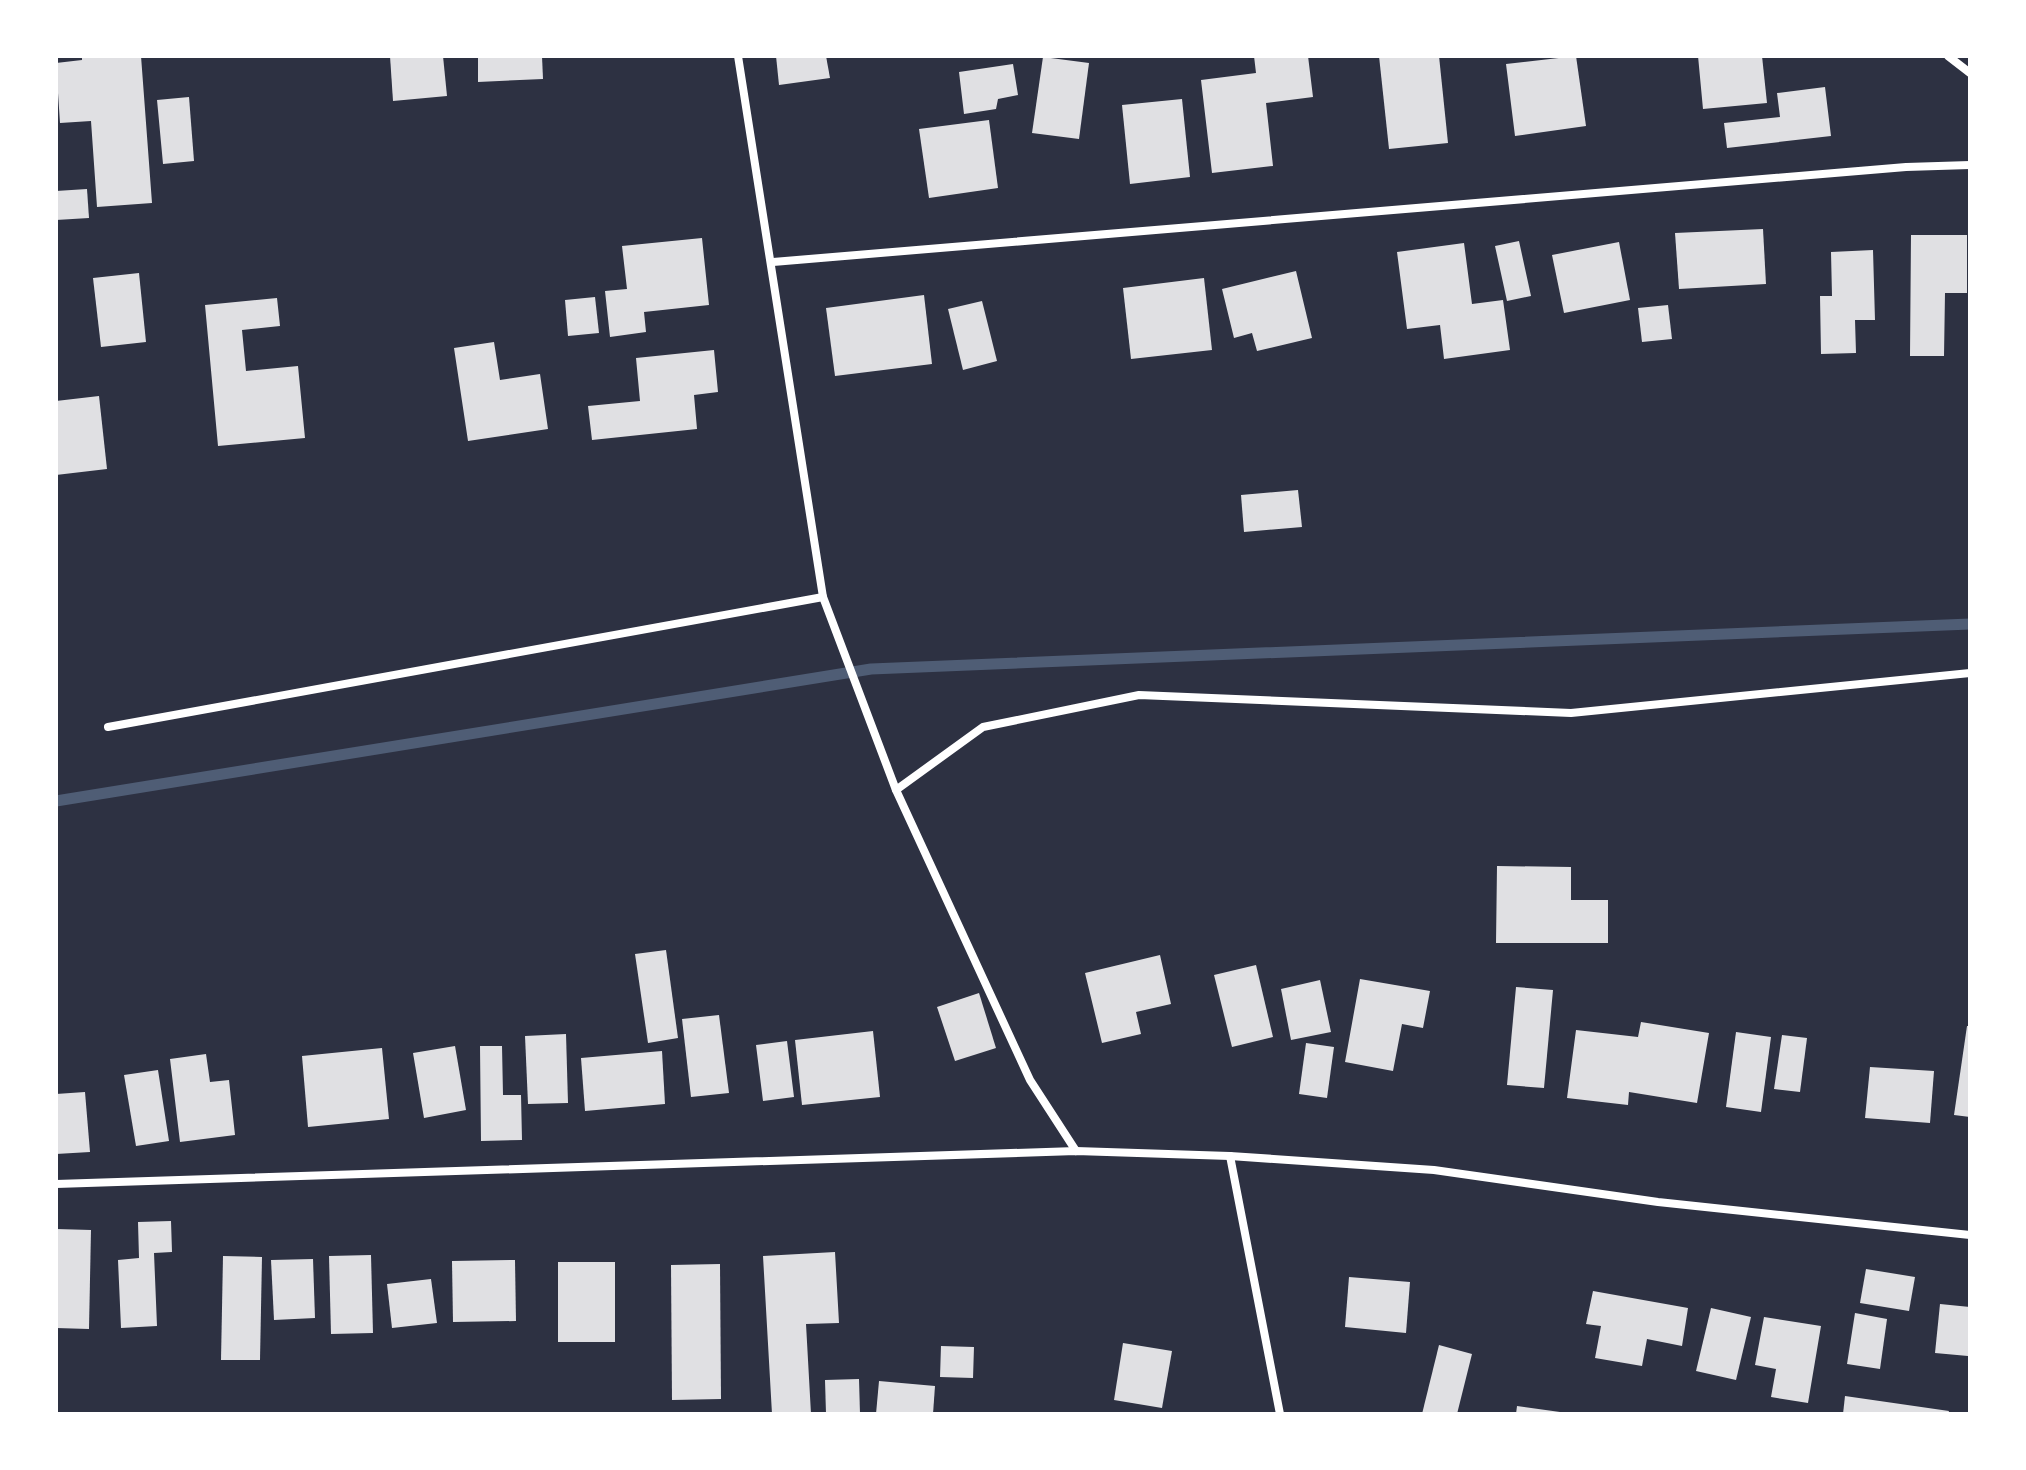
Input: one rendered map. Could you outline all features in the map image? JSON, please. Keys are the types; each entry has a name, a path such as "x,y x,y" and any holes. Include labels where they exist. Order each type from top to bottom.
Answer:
{"street":[{"path":"738,56 773,262 823,597 896,790 1030,1080 1076,1151"},
{"path":"1948,56 1970,73"},
{"path":"773,262 1906,167 1970,165"},
{"path":"108,727 823,597"},
{"path":"896,790 983,727 1139,695 1571,713 1970,673"},
{"path":"56,1184 1076,1151 1230,1156 1434,1170 1658,1202 1970,1235"},
{"path":"1230,1156 1280,1414"}],"building":[{"path":"82,56 141,56 152,203 97,207 91,121 60,123 56,63 82,60"},
{"path":"390,56 443,56 447,96 393,101"},
{"path":"478,56 542,56 543,79 478,82"},
{"path":"776,56 826,56 830,78 779,85"},
{"path":"1254,56 1308,56 1313,97 1266,103 1273,166 1212,173 1201,80 1256,73"},
{"path":"1379,56 1439,56 1448,143 1389,149"},
{"path":"1576,56 1586,126 1515,136 1506,64"},
{"path":"1698,56 1762,56 1767,103 1703,109"},
{"path":"1043,57 1089,63 1079,139 1032,133"},
{"path":"1013,64 1018,95 998,99 996,109 964,114 959,72"},
{"path":"1825,87 1831,136 1727,148 1724,123 1780,117 1777,93"},
{"path":"189,97 194,161 163,164 157,100"},
{"path":"1182,99 1190,177 1130,184 1122,105"},
{"path":"989,120 998,188 929,198 919,129"},
{"path":"87,189 89,218 56,220 56,191"},
{"path":"1763,229 1766,284 1679,289 1675,233"},
{"path":"1911,235 1967,235 1967,293 1945,293 1944,356 1910,356"},
{"path":"702,238 709,305 644,312 646,332 610,337 605,291 627,289 622,246"},
{"path":"1519,241 1531,296 1507,301 1495,246"},
{"path":"1619,242 1630,300 1564,313 1552,255"},
{"path":"1464,243 1472,304 1503,300 1510,350 1444,359 1440,325 1407,329 1397,252"},
{"path":"1873,250 1875,320 1855,320 1856,353 1821,354 1820,296 1832,296 1831,252"},
{"path":"1296,271 1312,338 1257,351 1252,333 1234,338 1222,289"},
{"path":"139,273 146,342 101,347 93,278"},
{"path":"1204,278 1212,350 1131,359 1123,288"},
{"path":"924,295 932,364 835,376 826,308"},
{"path":"595,297 599,333 568,336 565,300"},
{"path":"277,298 280,326 242,330 246,371 298,366 305,438 218,446 205,305"},
{"path":"982,301 997,361 963,370 948,309"},
{"path":"1668,305 1672,339 1642,342 1638,308"},
{"path":"494,342 500,380 540,374 548,429 468,441 454,348"},
{"path":"714,350 718,392 694,395 697,429 592,440 588,406 640,401 636,358"},
{"path":"99,396 107,469 56,475 56,401"},
{"path":"1298,490 1302,527 1244,532 1241,495"},
{"path":"1497,866 1571,867 1571,900 1608,900 1608,943 1496,943"},
{"path":"666,950 678,1038 648,1043 635,954"},
{"path":"1160,955 1171,1004 1136,1012 1141,1034 1102,1043 1085,973"},
{"path":"1256,965 1273,1037 1232,1047 1214,975"},
{"path":"1360,979 1430,991 1423,1028 1402,1024 1393,1071 1345,1062"},
{"path":"1320,980 1331,1032 1291,1040 1281,989"},
{"path":"1516,987 1553,990 1544,1088 1507,1085"},
{"path":"979,993 996,1048 955,1061 937,1007"},
{"path":"719,1015 729,1093 691,1097 682,1019"},
{"path":"1641,1022 1709,1033 1697,1103 1629,1092 1628,1105 1567,1098 1576,1030 1638,1037"},
{"path":"1967,1026 1970,1026 1970,1117 1954,1115"},
{"path":"873,1031 880,1097 802,1105 795,1040"},
{"path":"1736,1032 1771,1037 1761,1112 1726,1107"},
{"path":"566,1034 568,1103 528,1104 525,1036"},
{"path":"1782,1035 1807,1038 1800,1092 1774,1089"},
{"path":"787,1041 794,1097 763,1101 756,1045"},
{"path":"1306,1043 1334,1047 1327,1098 1299,1094"},
{"path":"455,1046 466,1110 424,1118 413,1053"},
{"path":"480,1046 502,1046 503,1095 521,1095 522,1140 481,1141"},
{"path":"382,1048 389,1119 308,1127 302,1056"},
{"path":"662,1051 665,1104 585,1111 581,1058"},
{"path":"206,1054 210,1082 229,1080 235,1135 180,1142 170,1059"},
{"path":"1870,1067 1934,1071 1930,1123 1865,1118"},
{"path":"158,1070 169,1141 136,1146 124,1075"},
{"path":"85,1092 90,1152 56,1154 56,1094"},
{"path":"171,1221 172,1252 154,1253 157,1326 121,1328 118,1260 139,1258 138,1222"},
{"path":"56,1229 91,1230 89,1329 56,1328"},
{"path":"835,1252 839,1323 806,1324 811,1414 772,1414 763,1256"},
{"path":"371,1255 373,1333 331,1334 329,1256"},
{"path":"223,1256 262,1257 260,1360 221,1360"},
{"path":"313,1259 315,1318 274,1320 271,1260"},
{"path":"515,1260 516,1321 453,1322 452,1261"},
{"path":"558,1262 615,1262 615,1342 558,1342"},
{"path":"720,1264 721,1399 672,1400 671,1265"},
{"path":"1866,1269 1915,1277 1909,1311 1860,1303"},
{"path":"1349,1277 1410,1282 1406,1333 1345,1327"},
{"path":"431,1279 437,1323 392,1328 387,1284"},
{"path":"1593,1291 1688,1308 1682,1346 1647,1339 1642,1366 1595,1358 1601,1326 1586,1324"},
{"path":"1940,1304 1970,1307 1968,1356 1935,1353"},
{"path":"1711,1308 1751,1317 1736,1380 1696,1371"},
{"path":"1855,1313 1887,1319 1880,1369 1847,1364"},
{"path":"1764,1317 1821,1326 1808,1403 1771,1397 1776,1369 1755,1365"},
{"path":"1123,1343 1172,1351 1162,1408 1114,1400"},
{"path":"1439,1345 1472,1354 1457,1414 1422,1414"},
{"path":"941,1346 974,1347 973,1378 940,1377"},
{"path":"859,1379 860,1414 826,1414 825,1380"},
{"path":"879,1381 935,1386 933,1414 876,1414"},
{"path":"1845,1396 1949,1411 1948,1414 1843,1414"},
{"path":"1517,1406 1560,1412 1560,1414 1516,1414"}],"waterway":[{"path":"56,801 871,669 1970,624"}]}
